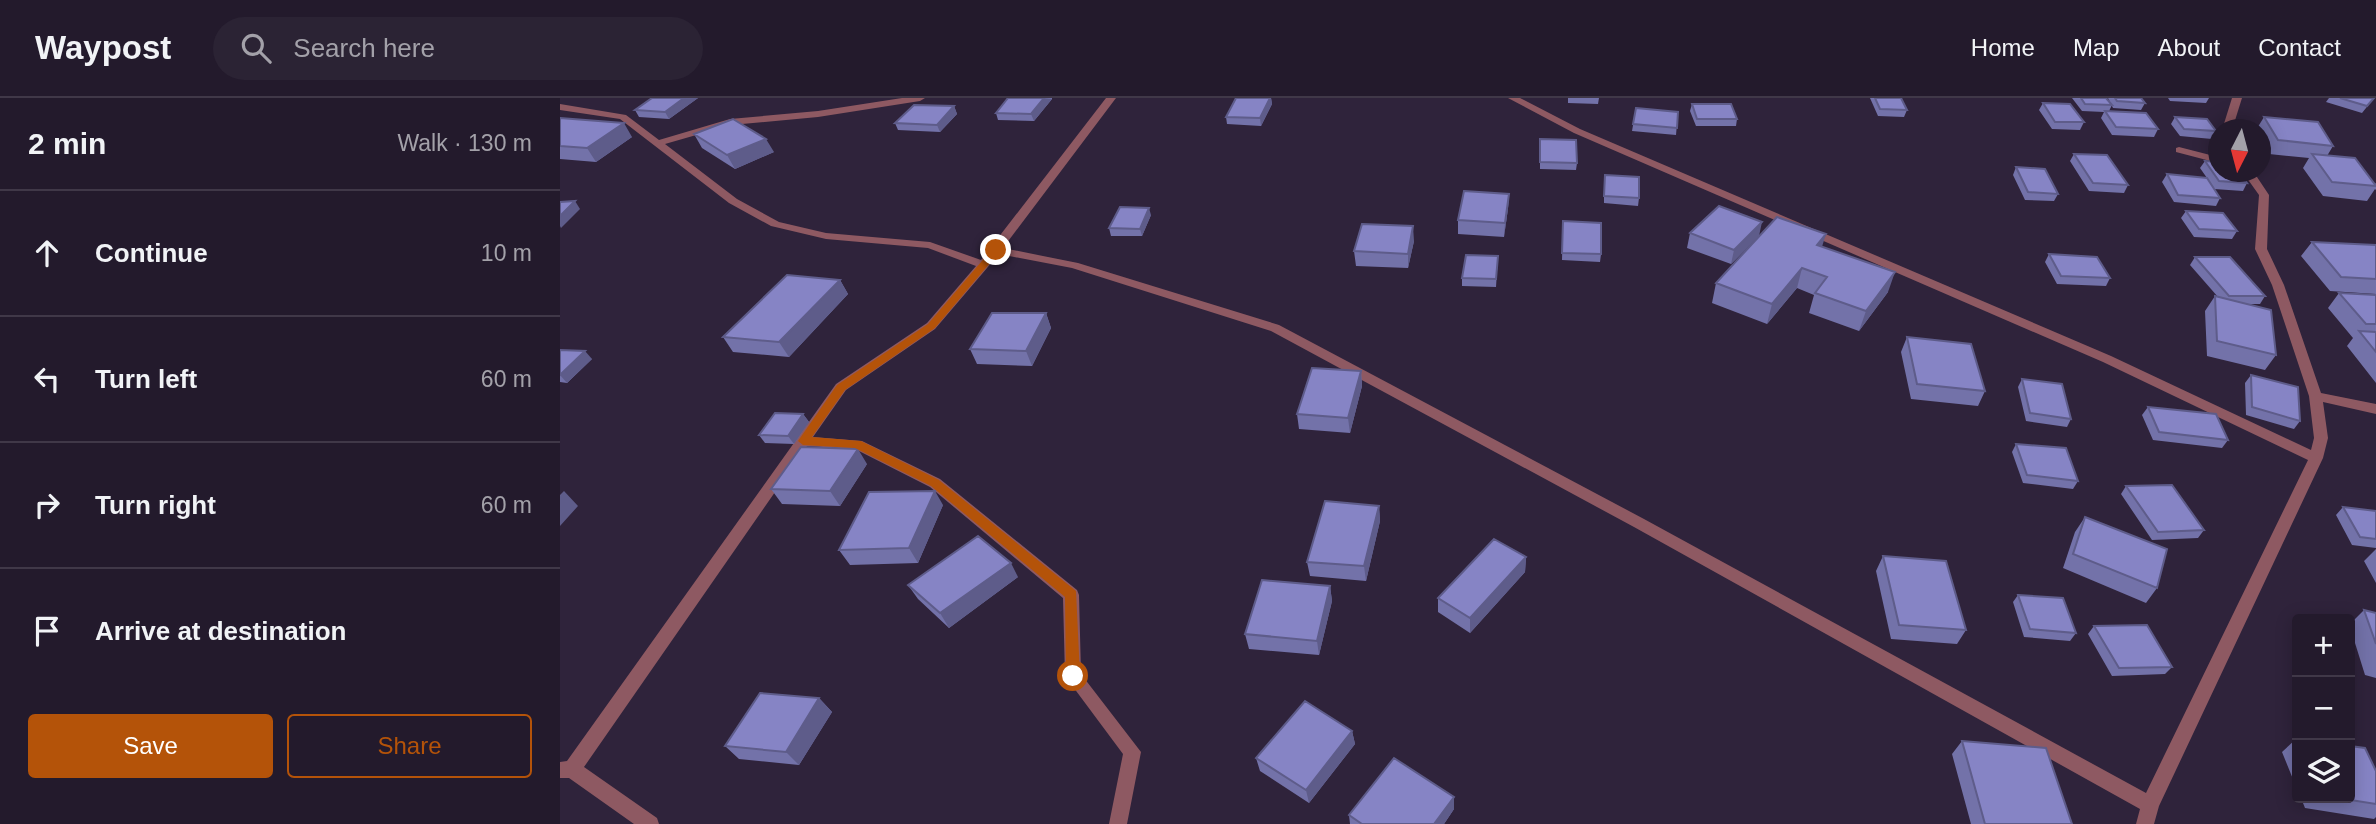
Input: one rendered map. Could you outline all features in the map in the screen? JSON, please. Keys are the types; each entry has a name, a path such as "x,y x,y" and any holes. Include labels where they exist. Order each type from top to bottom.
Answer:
{"street":[{"path":"656,144 730,122 818,114 920,98"},
{"path":"649,824 566,769 841,387 931,326 996,250 1111,98"},
{"path":"1513,98 1577,131 2107,359 2316,458"},
{"path":"2231,119 2237,98"},
{"path":"560,107 623,117 733,201 775,223 826,236 930,245 983,265"},
{"path":"2179,150 2208,157"},
{"path":"2145,824 2150,805 2316,458 2321,438 2316,396 2283,297 2261,249 2264,195 2255,182"},
{"path":"996,250 1074,264 1275,328 1639,523 2150,805"},
{"path":"2316,396 2376,409"},
{"path":"803,441 857,444 935,483 1071,595 1073,676 1132,752 1118,824"}],"building":[{"path":"652,98 684,98 665,112 635,110"},
{"path":"1008,98 1044,98 1031,114 996,113"},
{"path":"1236,98 1270,98 1260,118 1226,117"},
{"path":"1875,98 1901,98 1907,110 1880,109"},
{"path":"2081,98 2106,98 2112,105 2085,104"},
{"path":"2115,98 2141,98 2145,103 2117,101"},
{"path":"2340,98 2374,98 2367,106"},
{"path":"2043,103 2070,104 2084,122 2055,122"},
{"path":"1692,104 1731,104 1737,119 1697,119"},
{"path":"914,105 954,106 937,125 895,123"},
{"path":"1636,108 1678,112 1677,128 1633,124"},
{"path":"2105,111 2146,113 2158,129 2116,127"},
{"path":"2175,117 2208,120 2208,130 2184,129"},
{"path":"2264,117 2318,122 2333,146 2278,140 2271,128 2271,119"},
{"path":"560,118 624,123 587,148 560,146"},
{"path":"733,119 766,139 727,155 694,134"},
{"path":"1540,139 1576,140 1577,163 1540,162"},
{"path":"2074,154 2107,155 2128,185 2093,183"},
{"path":"2312,154 2355,158 2376,186 2332,182"},
{"path":"2016,167 2045,169 2058,194 2028,192"},
{"path":"2167,174 2207,178 2220,198 2178,195"},
{"path":"1605,175 1639,177 1639,198 1604,196"},
{"path":"1464,191 1509,194 1505,223 1458,220"},
{"path":"575,201 560,216 560,202"},
{"path":"1719,206 1762,222 1734,250 1690,233"},
{"path":"1120,207 1149,208 1140,229 1109,228"},
{"path":"2186,211 2223,213 2237,231 2199,229"},
{"path":"1777,217 1826,234 1817,245 1895,272 1866,311 1815,293 1827,277 1802,268 1772,304 1716,283"},
{"path":"1563,221 1601,223 1601,254 1562,253"},
{"path":"1362,224 1413,226 1408,254 1354,251"},
{"path":"2312,242 2376,245 2376,279 2341,277"},
{"path":"2049,254 2097,257 2110,278 2061,276"},
{"path":"1466,255 1498,256 1496,279 1462,278"},
{"path":"2195,257 2230,257 2265,296 2229,296"},
{"path":"787,275 840,280 779,342 723,337"},
{"path":"2339,293 2376,295 2376,324 2366,324"},
{"path":"2215,296 2271,310 2276,355 2217,341"},
{"path":"992,313 1046,313 1026,351 970,349"},
{"path":"2359,331 2376,332 2376,352"},
{"path":"1907,337 1971,344 1985,391 1917,384"},
{"path":"560,350 585,351 560,375"},
{"path":"1312,368 1361,371 1348,418 1297,414"},
{"path":"2251,375 2298,387 2300,421 2252,407"},
{"path":"2022,379 2062,384 2071,419 2030,413"},
{"path":"2148,407 2216,414 2228,440 2159,432"},
{"path":"775,413 803,414 788,436 759,435"},
{"path":"2016,444 2066,448 2078,481 2027,475"},
{"path":"801,447 858,449 830,491 771,489"},
{"path":"2172,485 2204,530 2158,532 2126,486"},
{"path":"935,491 909,548 839,550 869,492"},
{"path":"1325,501 1379,506 1364,566 1307,562"},
{"path":"2343,507 2376,511 2376,539 2360,537"},
{"path":"2085,517 2167,549 2157,588 2073,554"},
{"path":"978,536 1011,563 940,613 908,585"},
{"path":"1494,539 1526,557 1470,618 1438,598"},
{"path":"1883,556 1946,561 1966,630 1899,625"},
{"path":"1262,580 1330,586 1317,641 1245,634"},
{"path":"2018,595 2063,598 2076,633 2030,629"},
{"path":"2364,610 2376,613 2376,644"},
{"path":"2147,625 2172,667 2119,668 2094,626"},
{"path":"760,693 819,698 786,752 725,746"},
{"path":"1305,701 1352,731 1306,790 1256,758"},
{"path":"1962,741 2046,748 2072,824 1985,824"},
{"path":"2355,747 2365,748 2376,771 2376,804 2355,801"},
{"path":"1394,758 1454,797 1434,824 1362,824 1349,815"}],"route":[{"path":"996,250 931,326 841,387 803,441 857,444 935,483 1071,595 1073,676"}]}
